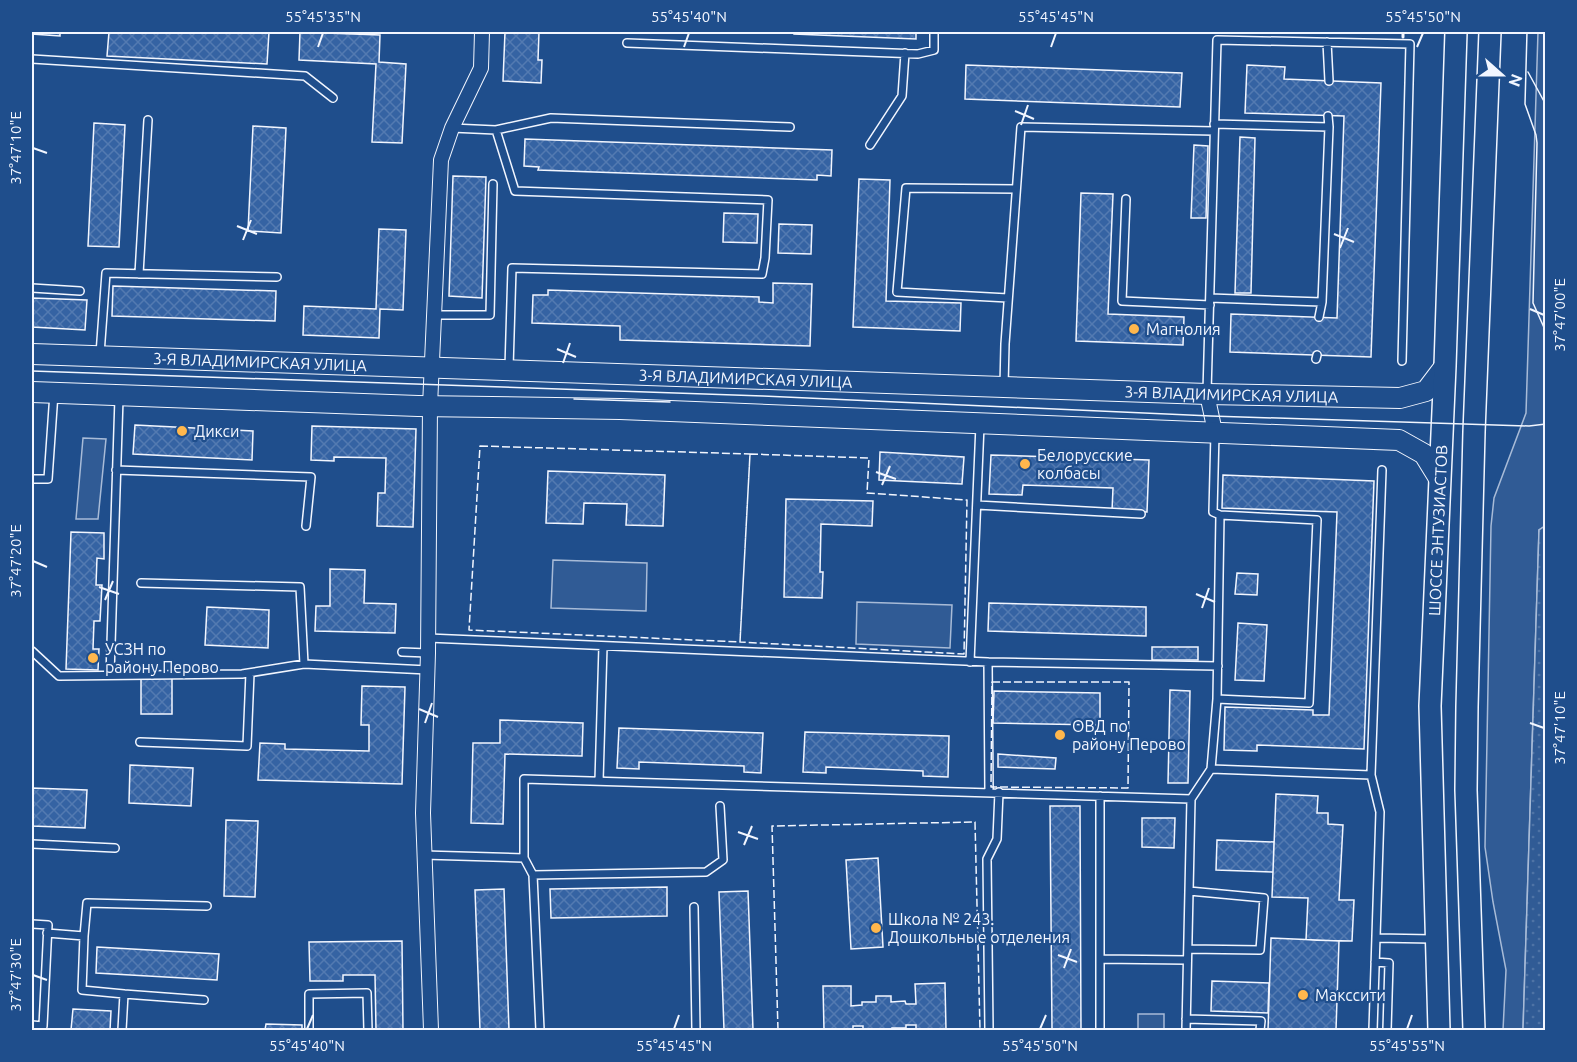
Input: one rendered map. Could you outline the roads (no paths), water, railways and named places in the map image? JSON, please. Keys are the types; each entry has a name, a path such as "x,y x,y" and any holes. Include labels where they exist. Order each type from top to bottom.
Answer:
{"main road":[{"name":"ШОССЕ ЭНТУЗИАСТОВ","path":"1439,1030 1430,706 1445,366 1456,32"},
{"name":"ШОССЕ ЭНТУЗИАСТОВ","path":"1474,1030 1466,790 1467,707 1474,432 1490,32"}],"street":[{"path":"431,1030 423,813 428,670 430,406 441,160 452,128 481,68 482,32"},
{"name":"3-Я ВЛАДИМИРСКАЯ УЛИЦА","path":"32,354 1207,394 1400,398 1425,391 1445,366"},
{"path":"32,392 430,406 592,408 1399,440 1424,454 1440,480"},
{"path":"1207,394 1215,432"}],"lane":[{"path":"627,43 918,54 934,50 934,32"},
{"path":"1207,394 1217,40 1410,44 1402,361"},
{"path":"1327,42 1329,81"},
{"path":"870,145 902,96 905,53"},
{"path":"32,59 305,76 333,98"},
{"path":"1319,318 1322,302 1328,116"},
{"path":"452,128 496,130 551,118 790,127"},
{"path":"139,274 148,120"},
{"path":"1004,387 1008,298 1021,127 1329,127"},
{"path":"496,130 515,191 768,200 762,274 512,268 508,370"},
{"path":"434,315 490,315 493,184"},
{"path":"1008,298 897,292 906,189 1016,189"},
{"path":"1126,200 1122,302 1322,302"},
{"path":"99,357 106,273 277,277"},
{"path":"32,288 80,291"},
{"path":"32,479 48,479 54,393"},
{"path":"110,675 119,395"},
{"path":"970,662 980,423"},
{"path":"1215,432 1213,512 1220,515 1317,520 1309,703 1217,699"},
{"path":"116,470 311,477 306,526"},
{"path":"1373,1030 1380,812 1371,775 1382,470"},
{"path":"977,505 1141,514"},
{"path":"1186,1030 1191,799 1211,769 1217,699 1220,515"},
{"path":"966,577 974,578"},
{"path":"141,583 300,587 304,664"},
{"path":"402,652 428,645 603,646 970,662 1218,666"},
{"path":"599,781 603,646"},
{"path":"32,651 58,676 250,673 304,664 428,670"},
{"path":"987,662 989,792"},
{"path":"140,742 247,746 250,673"},
{"path":"1211,769 1371,775"},
{"path":"540,1030 532,875 524,858 524,779 1191,799"},
{"path":"989,1030 987,859 997,839 999,792"},
{"path":"1100,796 1100,1030"},
{"path":"532,875 706,872 723,860 720,806"},
{"path":"32,844 115,848"},
{"path":"424,855 524,858"},
{"path":"1188,950 1260,951 1264,898 1189,891"},
{"path":"204,1000 82,990 87,903 207,906"},
{"path":"694,907 696,1030"},
{"path":"32,924 48,925 43,1026 32,1025"},
{"path":"47,933 84,936"},
{"path":"1376,938 1436,940"},
{"path":"1100,958 1187,960"},
{"path":"1375,962 1389,963 1387,1030"},
{"path":"309,1030 309,994 367,993 368,1030"},
{"path":"122,1030 124,994"},
{"path":"1186,1019 1261,1021 1260,1030"}],"tram line":[{"path":"1527,32 1525,104 1537,143 1533,303 1546,332"},
{"path":"1528,72 1546,105"},
{"path":"32,371 763,396 1211,416 1529,426 1546,424"},
{"path":"574,399 670,402"}],"place":[{"name":"Магнолия","path":"1134,329"},
{"name":"Дикси","path":"182,431"},
{"name":"Белорусские колбасы","path":"1025,464"},
{"name":"УСЗН по району Перово","path":"93,658"},
{"name":"ОВД по району Перово","path":"1060,735"},
{"name":"Школа № 243. Дошкольные отделения","path":"876,928"},
{"name":"Макссити","path":"1303,995"}]}
